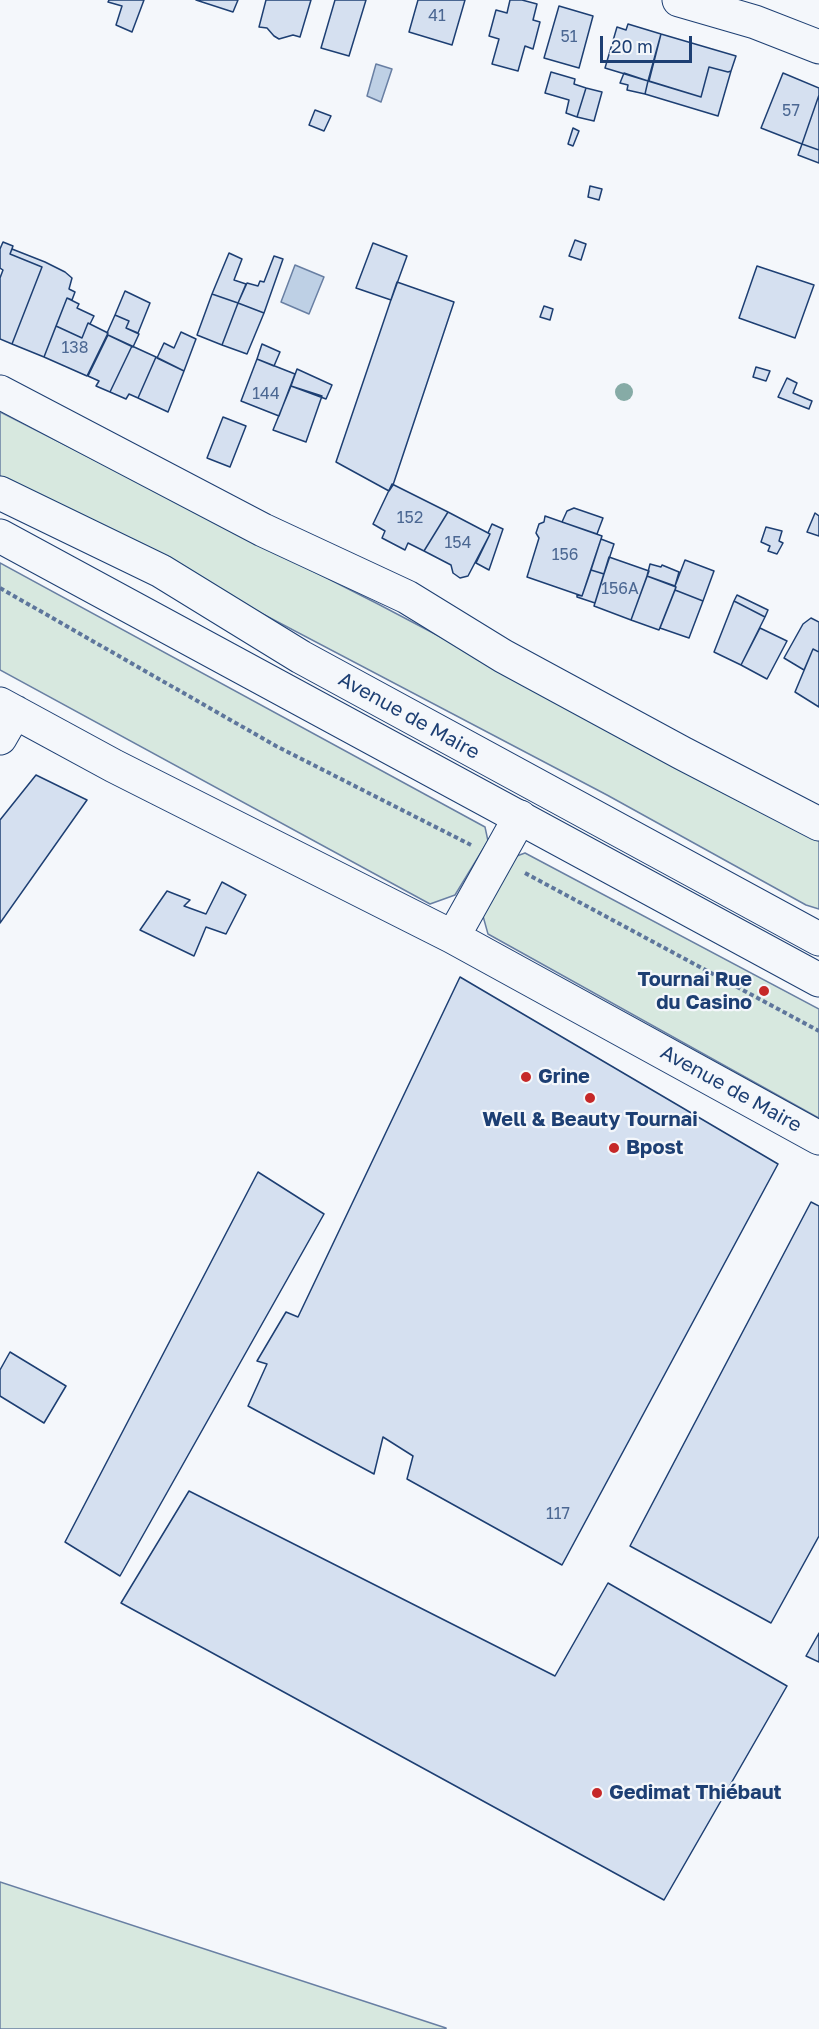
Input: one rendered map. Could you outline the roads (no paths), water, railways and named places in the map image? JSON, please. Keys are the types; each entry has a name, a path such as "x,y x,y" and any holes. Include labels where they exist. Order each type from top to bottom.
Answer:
{"street":[{"path":"679,0 755,22 819,47"},
{"path":"0,392 263,530 407,597 503,656 681,753 819,824"},
{"name":"Avenue de Maire","path":"0,493 161,571 301,657 819,939"},
{"name":"Avenue de Maire","path":"0,536 819,980"},
{"name":"Avenue de Maire","path":"5,718 114,766 453,937 819,1138"},
{"path":"453,937 520,817"}],"water":[{"path":"376,64 392,69 381,102 367,96"},
{"path":"295,265 324,277 309,314 281,302"}],"place":[{"name":"Tournai Rue du Casino","path":"764,991"},
{"name":"Grine","path":"526,1077"},
{"name":"Well & Beauty Tournai","path":"590,1098"},
{"name":"Bpost","path":"614,1148"},
{"name":"Gedimat Thiébaut","path":"597,1793"}]}
